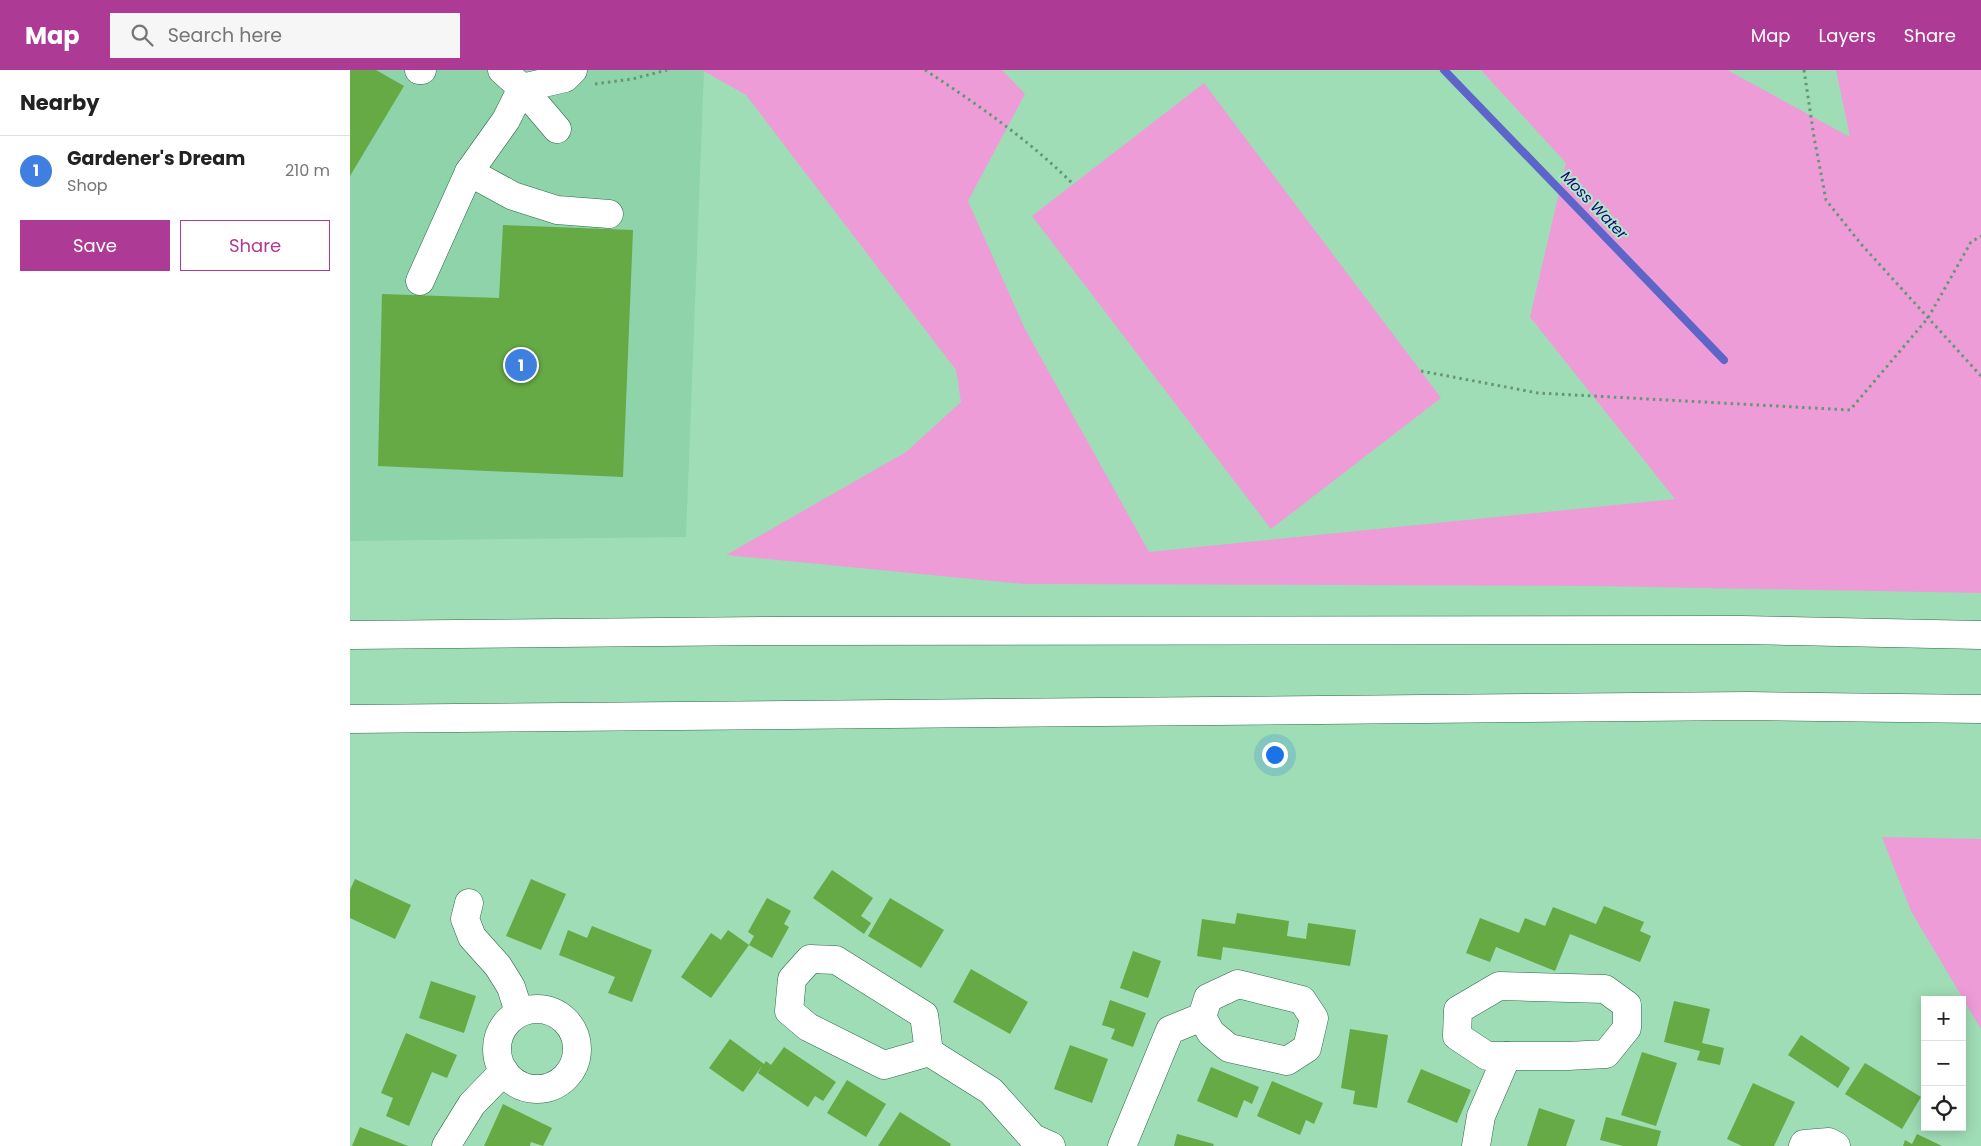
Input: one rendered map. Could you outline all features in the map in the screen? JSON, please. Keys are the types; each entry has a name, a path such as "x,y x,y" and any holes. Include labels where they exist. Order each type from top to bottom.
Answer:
{"main road":[{"path":"512,79 569,74"},
{"path":"512,79 557,128"},
{"path":"420,281 469,172 506,120 512,79"},
{"path":"469,172 513,196 557,210 610,214"},
{"path":"350,635 765,631 1672,630 1981,635"},
{"path":"350,719 1728,706 1981,709"},
{"path":"469,903 465,919 472,937 498,966 511,987 519,1012"},
{"path":"929,1052 924,1015 836,960 810,959 792,979 789,1012 808,1027 884,1065 929,1052 991,1091 1033,1138 1051,1146"},
{"path":"1499,986 1605,989 1627,1005 1627,1028 1606,1054 1507,1056 1487,1056 1457,1036 1458,1010 1499,986"},
{"path":"533,1008 546,1009 559,1015 569,1024 576,1035 578,1048 576,1061 570,1073 561,1082 549,1088 536,1090 512,1081 498,1059 497,1045 500,1032 508,1020 519,1012 533,1008"},
{"path":"1122,1146 1170,1030 1202,1017"},
{"path":"1476,1146 1481,1116 1507,1056"},
{"path":"446,1146 472,1104 504,1071"},
{"path":"1803,1146 1804,1144 1829,1142 1836,1146"}],"path":[{"path":"569,74 592,84 632,80 667,70"},
{"path":"926,70 1022,138 1073,184"},
{"path":"1804,70 1826,200 1860,244 1981,376"},
{"path":"1421,371 1538,394 1850,410 1928,318 1971,242 1981,236"}],"shaded area":[{"path":"350,70 704,70 686,537 350,541"},
{"path":"702,70 1002,70 1025,94 968,201 1025,329 1149,552 1675,499 1530,317 1566,163 1481,70 1727,70 1850,137 1836,70 1981,70 1981,593 1592,586 1024,584 726,555 906,452 961,402 956,370 746,95"},
{"path":"1204,83 1441,398 1271,529 1032,216"},
{"path":"1882,837 1981,839 1981,1029 1966,1004 1966,996 1961,996 1911,911"}],"building":[{"path":"350,70 376,70 404,86 350,176"},
{"path":"503,225 633,230 623,477 378,466 382,294 499,298"},
{"path":"832,870 873,898 861,916 871,923 864,934 813,898"},
{"path":"355,879 411,905 395,939 350,918 350,890"},
{"path":"531,879 566,894 541,950 506,936"},
{"path":"767,898 791,911 784,924 789,927 772,958 749,945 754,936 748,932"},
{"path":"890,898 944,930 921,968 868,936"},
{"path":"1604,906 1644,922 1640,931 1651,936 1640,962 1570,934 1555,971 1496,947 1490,962 1466,953 1480,918 1519,933 1525,918 1545,926 1553,907 1596,924"},
{"path":"1237,913 1289,921 1287,936 1306,939 1308,923 1356,930 1350,966 1223,947 1221,960 1197,956 1202,919 1235,924"},
{"path":"592,926 652,950 632,1002 608,993 615,977 559,955 568,930 587,938"},
{"path":"728,930 749,945 711,998 681,977 711,933 721,940"},
{"path":"1133,951 1161,961 1148,998 1120,988"},
{"path":"971,969 1028,1002 1010,1034 953,1002"},
{"path":"431,981 476,996 464,1033 419,1018"},
{"path":"1110,1000 1146,1013 1133,1047 1111,1039 1115,1029 1102,1025"},
{"path":"1674,1001 1710,1009 1702,1043 1724,1048 1720,1065 1697,1060 1700,1051 1664,1042"},
{"path":"1350,1029 1388,1035 1377,1108 1353,1104 1355,1091 1341,1088"},
{"path":"406,1033 457,1055 447,1078 432,1072 409,1126 386,1116 393,1098 381,1093"},
{"path":"1801,1035 1850,1068 1838,1088 1788,1055"},
{"path":"730,1039 764,1064 766,1061 771,1065 784,1047 836,1082 823,1101 815,1096 808,1107 758,1073 762,1066 743,1092 709,1068"},
{"path":"1070,1045 1108,1059 1092,1103 1054,1089"},
{"path":"1642,1052 1677,1063 1656,1126 1621,1115"},
{"path":"1865,1063 1921,1097 1902,1129 1845,1094"},
{"path":"1211,1067 1259,1087 1252,1104 1244,1100 1237,1118 1197,1101"},
{"path":"1421,1069 1471,1090 1457,1123 1407,1102"},
{"path":"847,1080 886,1104 866,1137 827,1113"},
{"path":"1272,1081 1323,1103 1314,1124 1306,1120 1300,1135 1257,1116"},
{"path":"1753,1083 1795,1102 1774,1146 1742,1146 1727,1139"},
{"path":"503,1104 552,1128 543,1146 531,1142 530,1146 484,1146"},
{"path":"1539,1108 1575,1120 1566,1146 1527,1146"},
{"path":"900,1112 951,1144 950,1146 878,1146"},
{"path":"1606,1117 1661,1131 1657,1146 1623,1146 1600,1140"},
{"path":"360,1127 408,1146 352,1146"},
{"path":"1177,1134 1214,1144 1213,1146 1174,1146"},
{"path":"1917,1134 1942,1146 1903,1146 1905,1140 1912,1144"}],"waterway":[{"name":"Moss Water","path":"1444,70 1724,360"}],"place":[{"name":"Gardener's Dream","path":"521,365"}]}
